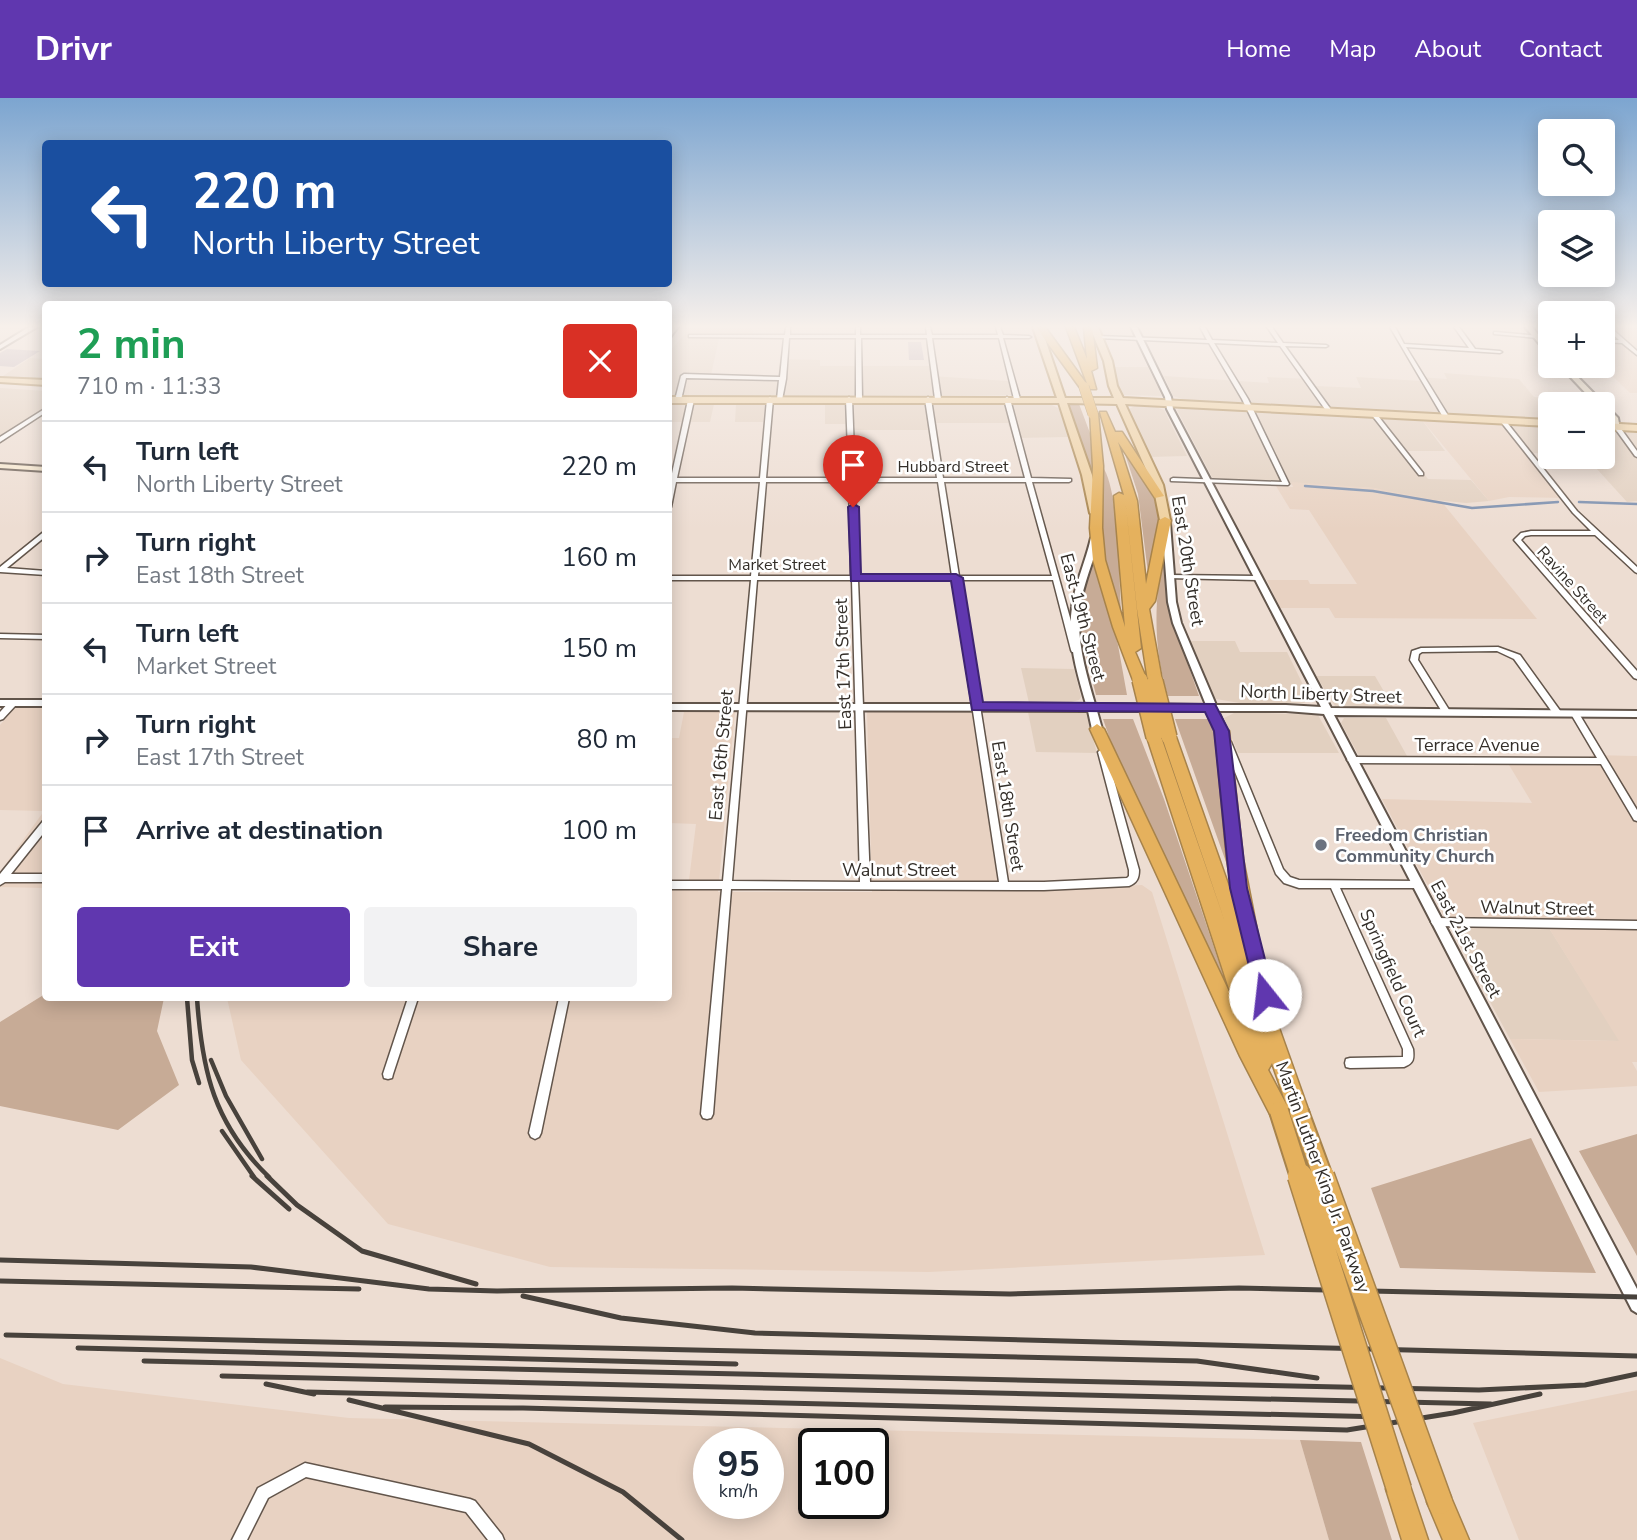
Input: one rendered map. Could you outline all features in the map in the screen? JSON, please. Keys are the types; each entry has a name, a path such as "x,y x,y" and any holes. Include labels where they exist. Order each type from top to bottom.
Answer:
{"highway":[{"name":"Martin Luther King Jr. Parkway","path":"1092,394 1129,494 1143,609 1147,680"},
{"name":"Martin Luther King Jr. Parkway","path":"1100,415 1121,506 1133,637 1162,737 1289,1111 1454,1540"},
{"path":"1100,415 1114,426 1159,496"},
{"path":"1100,415 1096,528 1102,571 1119,627 1147,680"},
{"path":"1143,609 1149,601 1165,520"},
{"path":"1097,729 1247,1050 1289,1111"},
{"path":"1222,731 1235,859 1244,915 1289,1111"},
{"name":"Martin Luther King Jr. Parkway","path":"1289,1111 1414,1540"}],"main road":[{"path":"1058,394 1088,479 1096,528"},
{"name":"East 20th Street","path":"1118,394 1156,480 1165,520"},
{"path":"673,400 1122,401 1538,422"},
{"path":"1615,420 1617,427 1637,428"},
{"path":"0,466 42,469"}],"street":[{"name":"East 16th Street","path":"707,1114 763,480 777,394"},
{"name":"East 17th Street","path":"854,394 852,480 865,885"},
{"path":"937,394 938,399"},
{"name":"East 19th Street","path":"1011,394 1030,480 1055,570 1054,578 1092,708 1134,870 1133,878 1129,882"},
{"name":"East 21st Street","path":"1165,394 1206,480 1351,760 1637,1305"},
{"path":"1173,480 1286,484 1241,394"},
{"path":"1317,394 1329,411"},
{"path":"1432,394 1446,417"},
{"name":"East 18th Street","path":"928,399 1004,886"},
{"path":"672,480 691,400"},
{"path":"0,440 42,412"},
{"path":"1373,413 1421,474"},
{"path":"1503,421 1575,512 1637,571"},
{"path":"1617,427 1637,455"},
{"name":"Hubbard Street","path":"672,480 1069,480"},
{"name":"East 20th Street","path":"1165,520 1177,623 1279,871 1287,880 1299,884 1334,885"},
{"path":"1080,667 1075,611 1096,528"},
{"name":"Ravine Street","path":"1597,533 1531,533 1522,534 1517,540 1637,676"},
{"path":"0,569 42,535"},
{"path":"0,569 42,573"},
{"path":"1170,577 1257,578"},
{"name":"Market Street","path":"672,578 1054,578"},
{"path":"0,636 42,637"},
{"path":"1447,713 1414,660 1415,653 1420,650 1498,649 1508,652 1517,657 1558,713"},
{"path":"0,703 42,703"},
{"path":"0,717 13,703"},
{"name":"North Liberty Street","path":"672,707 1210,707 1325,709 1340,712 1637,714"},
{"path":"1575,714 1637,818"},
{"name":"Terrace Avenue","path":"1351,760 1603,761"},
{"path":"1,879 42,829"},
{"path":"1,879 42,878"},
{"name":"Walnut Street","path":"672,885 1004,886 1129,882"},
{"path":"1334,885 1416,884"},
{"name":"Springfield Court","path":"1334,885 1408,1049 1409,1059 1404,1062 1350,1063"},
{"name":"Walnut Street","path":"1436,922 1637,925"},
{"path":"388,1074 412,1001"},
{"path":"535,1133 563,1001"},
{"path":"239,1540 263,1493 305,1470 470,1506 497,1540"}],"shaded area":[{"path":"0,394 42,394 42,415 0,444"},
{"path":"672,394 1012,394 672,395"},
{"path":"1161,394 1162,396 1124,395"},
{"path":"1172,394 1532,394 1538,397 1538,418 1185,400"},
{"path":"672,404 714,404 710,422 672,422"},
{"path":"736,404 765,404 763,422 735,422"},
{"path":"825,404 1050,404 1060,409 1068,437 1013,438 1008,423 936,423 937,430 855,430 855,424 825,424"},
{"path":"1079,404 1090,433 1096,499 1067,405"},
{"path":"1135,406 1164,410 1187,456 1148,457 1129,409"},
{"path":"1184,407 1422,420 1445,451 1406,451 1428,479 1471,480 1489,501 1466,503 1414,498 1374,488 1214,481 1177,410"},
{"path":"1422,420 1511,425 1538,459 1538,469 1546,469 1569,498 1509,497 1489,501"},
{"path":"1511,425 1538,426 1538,453 1533,453"},
{"path":"1615,431 1637,432 1637,501 1627,502 1597,469 1615,469"},
{"path":"1125,454 1150,490 1158,513 1158,534 1148,573 1138,494"},
{"path":"1102,466 1108,477 1115,513 1121,610 1118,610 1107,576 1101,536"},
{"path":"1291,482 1374,488 1441,501 1537,619 1335,618 1329,608 1280,608 1267,580 1357,584 1309,510 1290,509 1276,486 1293,487"},
{"path":"1163,549 1166,550 1172,619 1199,696 1168,696 1163,677 1156,623"},
{"path":"1094,559 1118,645 1127,695 1096,695 1079,629 1082,600"},
{"path":"1188,641 1235,641 1240,652 1287,652 1310,699 1304,703 1240,703 1216,699 1211,696"},
{"path":"1021,668 1074,669 1081,697 1067,703 1029,703"},
{"path":"1316,676 1375,676 1393,707 1335,706"},
{"path":"15,708 42,708 42,811 0,810 0,725"},
{"path":"867,711 972,712 999,891 1142,885 1152,892 1265,1255 929,1272 550,1267 388,1224 241,1060 228,1001 672,1001 672,880 689,880 696,824 672,823 672,738 679,738 684,712 735,712 718,892 872,892"},
{"path":"1028,712 1086,713 1097,753 1036,752"},
{"path":"1236,712 1318,715 1339,753 1238,753 1224,718"},
{"path":"1344,718 1386,718 1407,756 1359,756 1341,723"},
{"path":"1103,719 1133,719 1164,799 1227,986 1224,988 1116,757"},
{"path":"1175,719 1209,719 1216,738 1231,876"},
{"path":"1592,755 1637,756 1637,1062 1632,1062 1637,1071 1637,1086 1539,1092 1510,1039 1619,1041 1544,920 1445,918 1382,799 1532,803 1509,765 1597,766"},
{"path":"42,814 42,888 0,887 0,872"},
{"path":"1445,918 1544,920 1620,1041 1510,1039"},
{"path":"42,996 42,1001 163,1001 157,1031 179,1085 118,1130 0,1106 0,1022"},
{"path":"1637,1134 1637,1256 1579,1151"},
{"path":"1531,1138 1596,1273 1400,1268 1371,1188"},
{"path":"0,1358 63,1384 349,1418 781,1428 693,1428 693,1519 784,1519 784,1428 798,1428 798,1519 889,1519 889,1430 1300,1440 1329,1540 0,1540"},
{"path":"1637,1390 1637,1540 1519,1540 1473,1423"},
{"path":"1300,1440 1361,1442 1392,1540 1329,1540"}],"waterway":[{"path":"1305,486 1373,491 1472,508 1558,502"},
{"path":"1579,502 1637,504"}],"railway":[{"path":"187,1001 192,1060 199,1083"},
{"path":"197,1001 207,1073 214,1095 235,1137 269,1177"},
{"path":"211,1060 226,1096 262,1159"},
{"path":"222,1131 254,1177"},
{"path":"252,1176 289,1209"},
{"path":"267,1176 297,1205 362,1251 476,1284"},
{"path":"0,1260 251,1267 429,1289 497,1291 732,1288 1010,1294 1239,1288 1637,1297"},
{"path":"0,1281 359,1289"},
{"path":"523,1296 621,1318 755,1333 1637,1356"},
{"path":"6,1335 1197,1361 1317,1378"},
{"path":"78,1348 736,1364"},
{"path":"144,1361 1479,1390 1585,1385 1637,1374"},
{"path":"222,1376 1491,1404"},
{"path":"266,1384 314,1394"},
{"path":"307,1392 1385,1417"},
{"path":"385,1407 523,1408 1347,1430 1453,1413 1540,1394"},
{"path":"349,1400 529,1444 623,1492 682,1540"}],"place":[{"name":"Freedom Christian Community Church","path":"1321,845"}],"route":[{"path":"853,507 855,578 956,578 977,707 1210,707 1222,731 1239,888 1265,995"}]}
